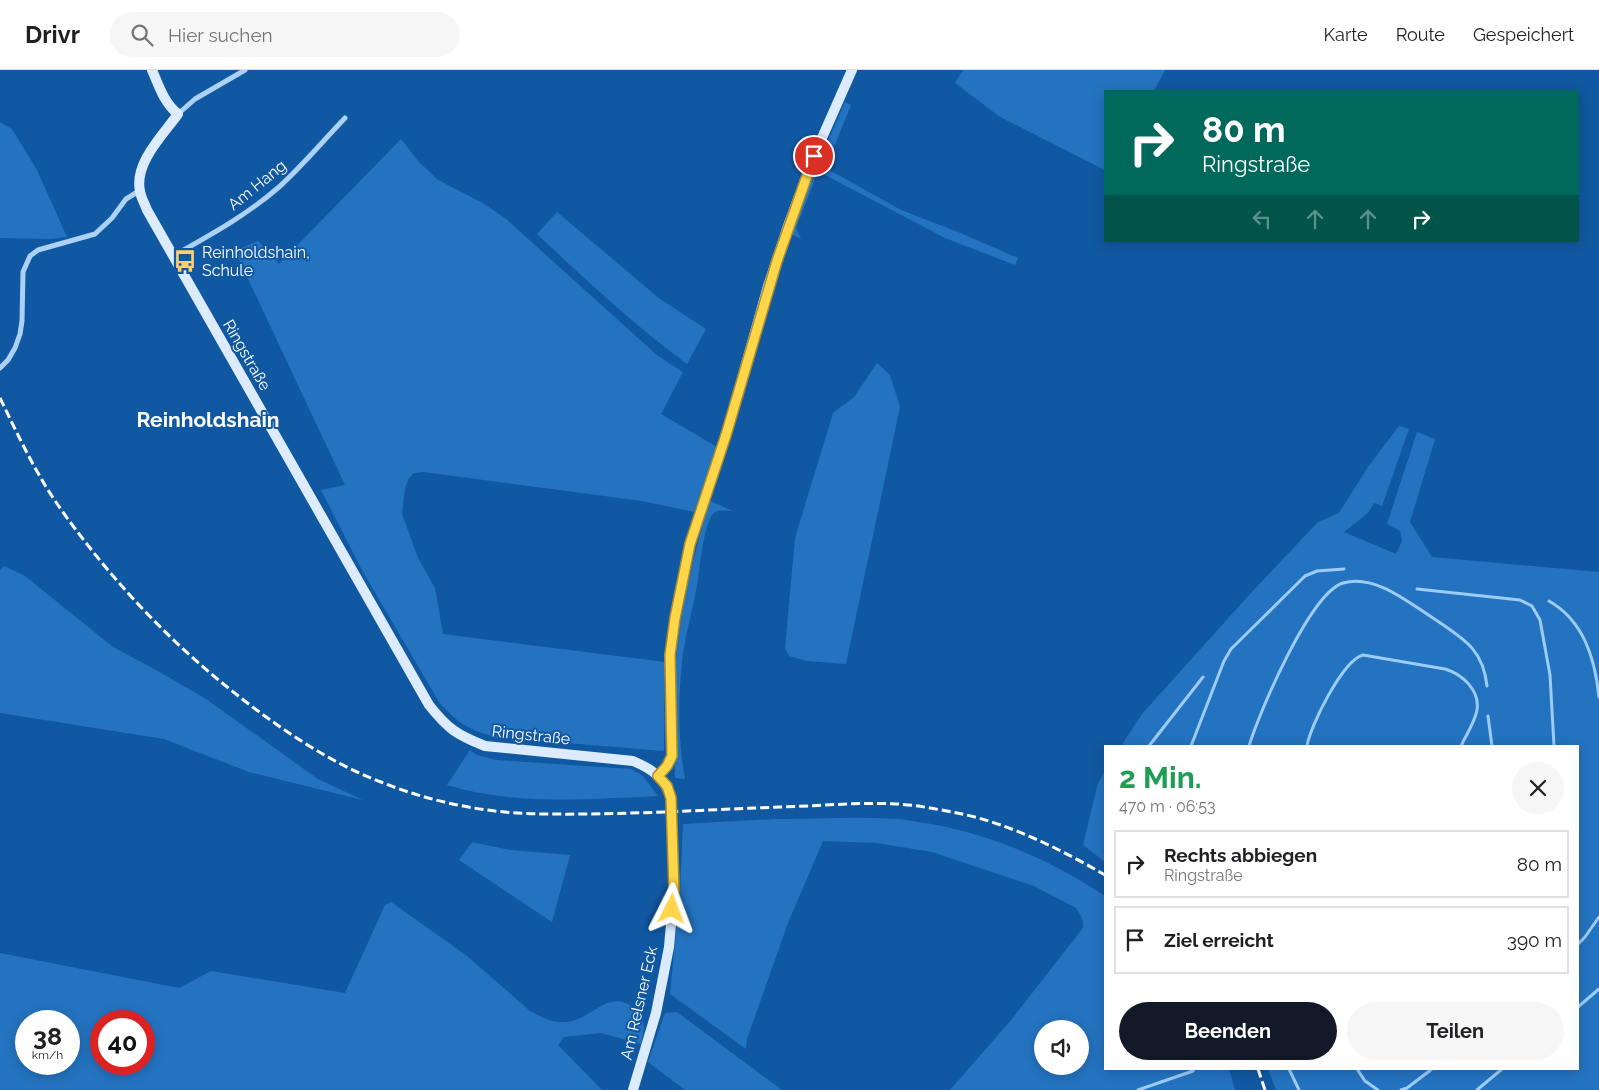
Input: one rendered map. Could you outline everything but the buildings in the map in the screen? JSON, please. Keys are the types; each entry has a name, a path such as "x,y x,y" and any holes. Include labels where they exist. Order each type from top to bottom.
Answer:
{"street":[{"path":"152,70 170,108 178,114"},
{"name":"Ringstraße","path":"245,70 195,99 178,114 144,162 140,178 140,191 147,210 425,697 445,725 466,738 485,746 633,761 648,767 658,776"},
{"path":"658,776 667,766 672,756 670,655 675,618 690,544 726,435 768,286 788,226 814,156 852,70"},
{"name":"Am Hang","path":"173,256 263,200 280,186 345,118"},
{"path":"0,368 8,360 20,334 23,272 30,256 38,250 95,234 112,218 126,199 140,191"},
{"name":"Am Relsner Eck","path":"633,1090 660,995 669,947 674,890 671,798 667,786 658,776"}],"shaded area":[{"path":"963,70 1165,70 1155,90 1104,90 1104,169 1000,117 955,83"},
{"path":"845,102 851,105 830,157 823,153"},
{"path":"0,122 12,129 37,170 67,237 52,239 0,238"},
{"path":"401,139 419,162 438,180 483,203 506,219 658,356 683,372 661,414 717,447 694,512 642,501 423,472 414,473 409,478 405,488 402,514 418,558 435,588 443,634 665,662 663,751 495,737 470,728 458,721 439,702 363,572 321,490 345,485 235,251 258,241 279,264"},
{"path":"822,169 829,170 901,210 1018,258 1015,265 945,238 827,176 817,174 796,228 801,239 791,234 813,173"},
{"path":"557,212 660,299 706,329 687,364 629,318 537,234"},
{"path":"877,363 890,375 900,407 846,664 807,661 789,656 785,648 795,538 833,413 854,397"},
{"path":"1399,426 1409,429 1382,506 1374,503 1368,513 1344,532 1396,554 1402,541 1400,531 1387,524 1417,432 1435,439 1410,522 1432,557 1599,572 1599,1090 1276,1090 1268,1070 1579,1070 1579,745 1122,745 1142,714 1250,594 1318,522 1339,513 1368,467"},
{"path":"710,501 733,511 714,513 705,534 683,651 679,705 685,779 675,778 675,689 678,639 689,579"},
{"path":"4,566 25,576 113,647 206,699 318,779 363,800 249,772 164,739 0,713 0,570"},
{"path":"470,750 477,755 496,760 631,769 643,776 658,796 552,800 499,796 447,785"},
{"path":"1104,773 1104,861 1083,845 1098,783"},
{"path":"774,819 904,819 950,828 997,841 1064,871 1104,895 1104,1070 1229,1070 1235,1090 950,1090 1012,1019 1083,928 1083,920 1076,908 1034,886 932,852 877,843 823,841 788,923 747,1039 746,1049 670,994 680,892 683,824"},
{"path":"472,842 510,850 570,855 552,922 459,860"},
{"path":"391,902 467,956 530,1011 547,1020 567,1022 576,1020 600,1006 616,1001 625,1003 638,1012 643,1021 644,1029 641,1044 601,1033 564,1037 558,1045 602,1090 0,1090 0,953 179,988 211,971 345,993 385,905"},
{"path":"677,1012 782,1090 685,1090 648,1062 665,1013"}],"waterway":[{"path":"1191,745 1224,661 1231,649 1305,576 1317,571 1344,569"},
{"path":"1249,745 1274,683 1301,630 1330,592 1343,583 1367,582 1391,591 1462,638 1476,653 1481,662 1487,686"},
{"path":"1417,589 1520,600 1532,606 1540,620 1550,675 1554,745"},
{"path":"1549,601 1571,619 1586,642 1591,655 1599,697"},
{"path":"1307,745 1314,724 1337,681 1346,669 1363,655 1445,669 1463,679 1476,696 1477,710 1462,745"},
{"path":"1150,745 1203,677"},
{"path":"1488,716 1492,745"},
{"path":"1579,943 1599,917"},
{"path":"1579,1006 1599,989"},
{"path":"1289,1070 1299,1090"},
{"path":"1358,1070 1365,1081 1378,1090"},
{"path":"1401,1090 1407,1088 1431,1070"},
{"path":"1477,1090 1501,1070"},
{"path":"1138,1090 1193,1071"}],"railway":[{"path":"0,398 48,490 82,538 131,597 192,657 258,711 317,751 364,775 421,796 462,806 504,812 634,813 868,803 913,805 962,814 999,824 1054,847 1104,874"},
{"path":"1258,1070 1265,1090"}],"place":[{"name":"Reinholdshain, Schule","path":"185,261"}],"district":[{"name":"Reinholdshain","path":"208,419"}],"route":[{"path":"672,909 674,890 671,798 667,786 658,776 667,766 672,756 670,655 675,618 696,524 726,435 768,286 814,156"}]}
